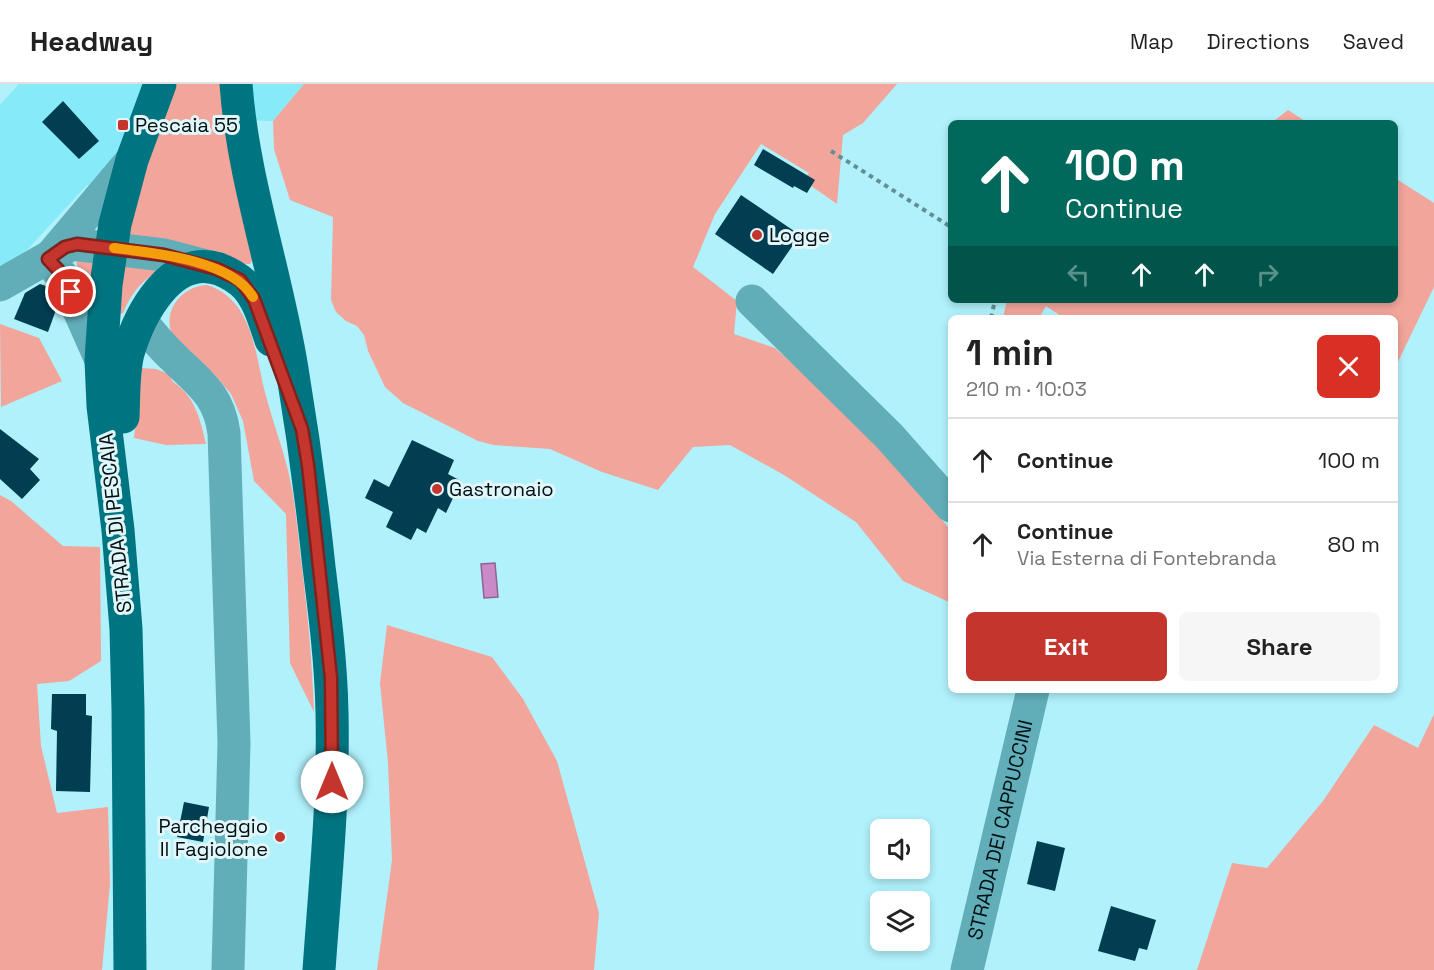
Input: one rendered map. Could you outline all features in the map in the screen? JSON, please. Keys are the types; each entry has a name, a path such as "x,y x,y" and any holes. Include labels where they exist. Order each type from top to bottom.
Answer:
{"main road":[{"name":"STRADA DI PESCAIA","path":"130,970 126,629 103,406 101,360 104,304 111,248 132,160 160,84"},
{"path":"242,91 252,185 287,335 302,429 326,621 332,702 331,816 319,970"},
{"path":"113,493 121,453 126,363 141,321 159,292 170,280 190,270 210,267 225,272 240,280 254,299 302,429"}],"street":[{"path":"48,259 132,160"},
{"path":"0,285 72,244 164,255 210,267"},
{"path":"48,259 66,282 101,360"},
{"path":"752,301 889,436 948,503"},
{"path":"141,321 167,351 208,391 220,414 224,433 234,742 228,970"},
{"name":"STRADA DEI CAPPUCCINI","path":"968,970 1032,693"}],"path":[{"path":"831,151 948,225"}],"shaded area":[{"path":"19,84 177,84 132,205 87,185 26,251 0,266 0,105"},
{"path":"177,84 223,84 253,259 250,264 239,264 134,241 128,234 132,205"},
{"path":"223,84 304,84 273,121 226,120"},
{"path":"304,84 897,84 863,123 843,135 837,204 804,181 809,173 761,144 715,214 693,267 737,301 734,334 775,348 876,438 948,527 948,602 903,581 856,522 784,475 730,445 693,447 658,490 602,472 550,449 494,445 478,441 403,403 385,387 368,351 364,335 357,326 346,321 336,312 331,300 333,217 290,200 274,149 273,121"},
{"path":"1288,110 1303,120 1275,120"},
{"path":"1398,180 1434,203 1434,287 1398,362 1398,315 1060,315 1046,306 1041,315 1004,315 1006,303 1398,303"},
{"path":"75,255 94,260 88,294 82,288"},
{"path":"123,261 162,269 138,287 123,313 120,314"},
{"path":"207,285 223,292 234,303 250,331 266,396 287,465 305,592 314,712 290,663 286,514 254,481 243,421 231,394 215,375 172,334 170,316 177,301 190,290"},
{"path":"0,324 39,338 62,381 1,407"},
{"path":"142,368 156,369 171,375 172,381 186,394 195,408 206,444 166,445 134,438"},
{"path":"0,495 11,501 63,546 100,547 101,661 69,681 37,684 41,746 57,813 108,807 110,884 102,970 0,970"},
{"path":"495,563 498,597 484,598 481,564"},
{"path":"387,625 492,657 523,699 557,761 599,913 594,970 377,970 392,860 388,763 380,683"},
{"path":"1434,714 1434,970 1197,970 1232,863 1267,868 1323,801 1374,725 1418,748"}],"building":[{"path":"63,101 99,141 79,159 42,122"},
{"path":"763,149 815,180 807,193 794,186 793,188 754,165"},
{"name":"Logge","path":"741,195 800,235 773,274 715,234"},
{"path":"40,284 46,286 50,291 57,307 48,332 14,319 25,293"},
{"path":"0,429 39,459 30,469 40,480 22,499 0,479"},
{"name":"Gastronaio","path":"412,440 454,460 448,474 461,481 446,513 438,508 426,533 417,528 411,540 386,527 393,512 365,498 374,479 389,487"},
{"path":"52,694 86,694 86,715 92,716 90,792 56,791 57,731 51,729"},
{"path":"184,802 209,807 203,842 177,837"},
{"path":"1037,841 1065,848 1055,891 1027,884"},
{"path":"1111,906 1156,920 1147,950 1139,948 1135,961 1098,951"}],"slow traffic":[{"path":"114,248 164,255 217,269 240,280 253,297"}],"place":[{"name":"Pescaia 55","path":"123,125"},
{"name":"Logge","path":"757,235"},
{"name":"Gastronaio","path":"437,489"},
{"name":"Parcheggio Il Fagiolone","path":"280,837"}],"route":[{"path":"71,292 63,275 48,259 65,247 77,244 164,255 217,269 240,280 254,299 302,429 308,465 331,678 332,782"}]}
